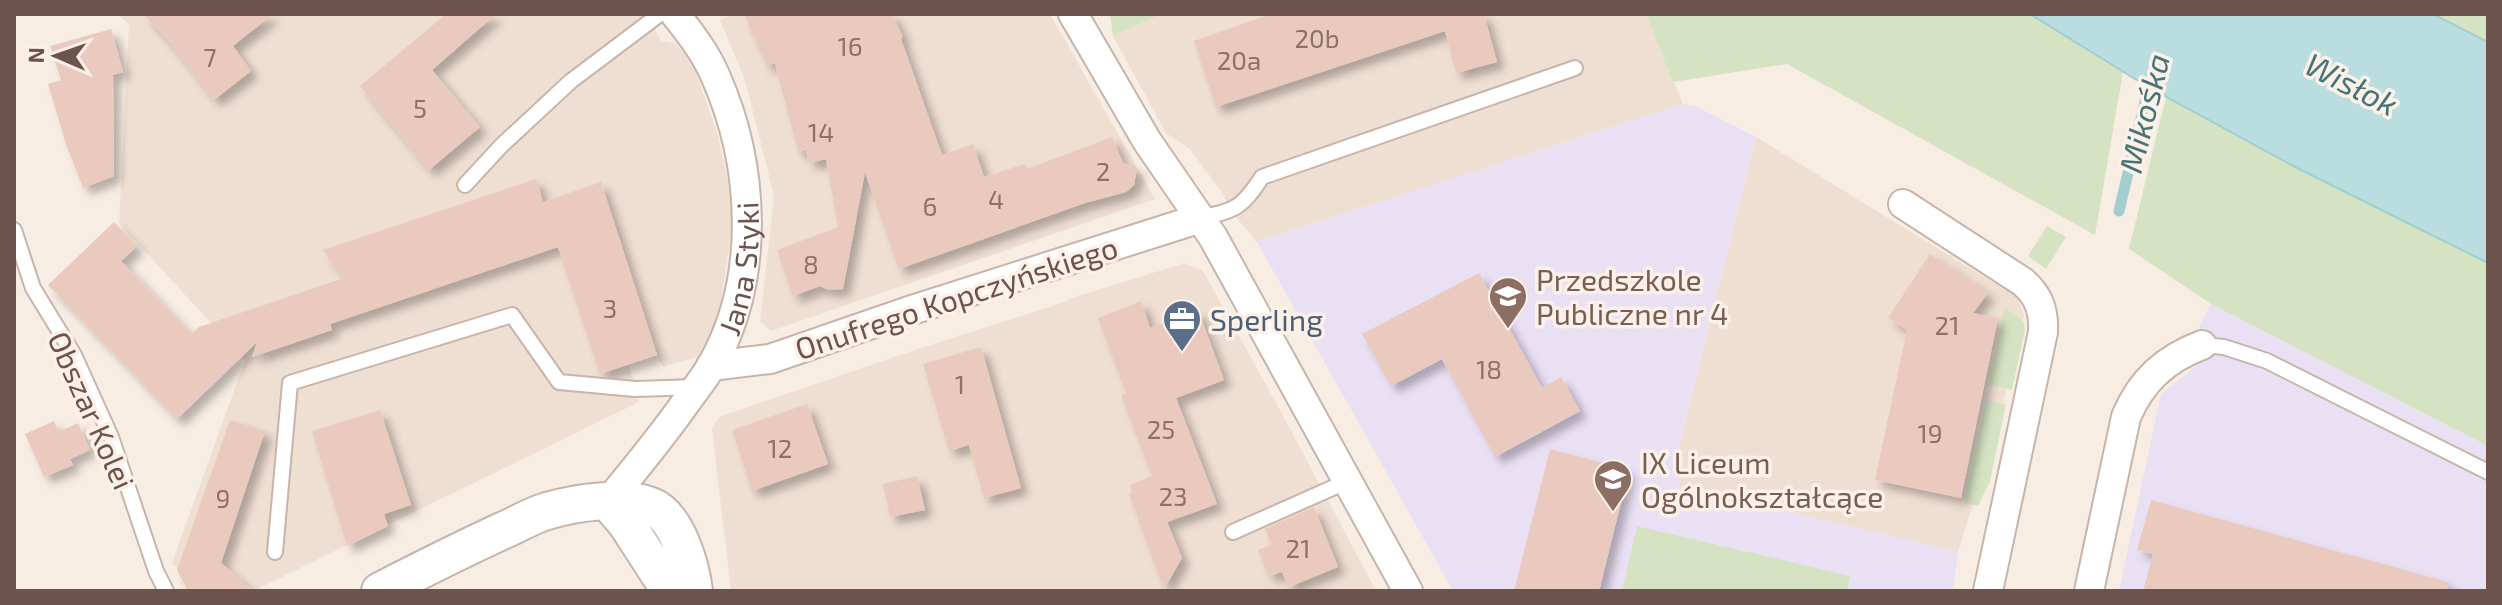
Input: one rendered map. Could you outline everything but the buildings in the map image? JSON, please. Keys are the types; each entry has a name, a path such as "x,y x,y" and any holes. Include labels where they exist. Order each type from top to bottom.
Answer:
{"street":[{"name":"Jana Styki","path":"608,502 662,436 704,377 730,324 742,277 747,197 737,140 715,74 697,42 675,14"},
{"path":"1073,14 1147,141 1213,237 1408,591"},
{"path":"1903,204 2023,282 2041,305 2043,332 1988,591"},
{"name":"Onufrego Kopczyńskiego","path":"704,377 770,359 915,309 1198,219"},
{"path":"2089,591 2126,417 2134,396 2158,369 2184,352 2202,345"},
{"path":"608,502 626,523 670,591"},
{"path":"380,591 546,511 608,502 653,506 667,517 683,545 694,591"}],"lane":[{"path":"465,185 501,146 571,81 660,14"},
{"path":"1198,219 1226,212 1246,201 1262,177 1575,68"},
{"name":"Obszar Kolei","path":"14,230 33,288 74,355 111,437 156,571 166,591"},
{"path":"275,552 290,383 512,315 559,382 635,389 704,377"},
{"path":"2202,345 2224,347 2267,361 2488,472"},
{"path":"1233,532 1348,481"}],"shaded area":[{"path":"117,14 647,14 661,41 674,43 691,58 717,133 728,181 732,225 717,331 697,357 663,367 656,355 629,365 639,402 253,591 202,591 172,563 245,360 119,223 129,24"},
{"path":"733,14 1050,14 1155,199 771,331 760,321 774,196 745,80 720,20"},
{"path":"1162,14 1646,14 1683,104 1257,242 1232,212 1223,194 1190,149 1166,133 1113,36"},
{"name":"Przedszkole Publiczne nr 4","path":"1683,104 1697,107 1756,137 1676,459 1679,486 1958,552 1953,591 1453,591 1257,242"},
{"path":"1756,137 2017,297 2024,316 2002,408 1958,552 1679,486 1676,460"},
{"path":"1185,263 1203,271 1376,591 731,591 712,428 719,417 1068,299"},
{"path":"2211,304 2488,446 2488,591 2119,591 2161,394 2205,359 2199,327"}],"green space":[{"path":"1110,14 1162,14 1113,36"},
{"path":"1646,14 2030,14 2123,72 2095,235 1787,64 1673,82"},
{"path":"2433,14 2488,14 2488,42"},
{"path":"2166,97 2297,168 2488,263 2488,446 2211,304 2129,249"},
{"path":"2047,226 2066,237 2046,269 2028,256"},
{"path":"2005,308 2024,322 2025,330 2012,390 1988,384"},
{"path":"1986,400 2006,404 1990,481 1978,506 1964,503"},
{"path":"1637,526 1850,576 1847,591 1622,591"}],"water":[{"name":"Wisłok","path":"2030,14 2433,14 2488,42 2488,263 2297,168 2148,87"}],"waterway":[{"name":"Mikośka","path":"2119,211 2151,76"}],"place":[{"name":"Przedszkole Publiczne nr 4","path":"1508,330"},
{"name":"Sperling","path":"1182,353"},
{"name":"IX Liceum Ogólnokształcące","path":"1613,513"}]}
